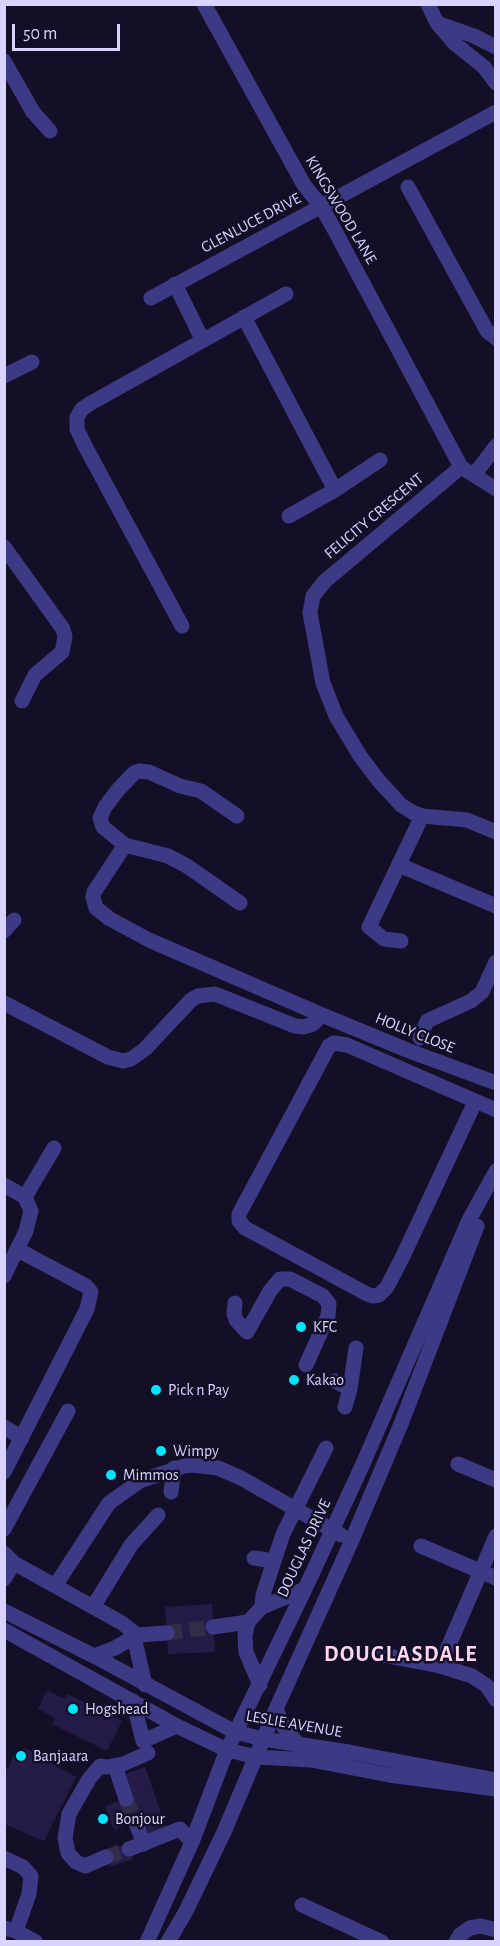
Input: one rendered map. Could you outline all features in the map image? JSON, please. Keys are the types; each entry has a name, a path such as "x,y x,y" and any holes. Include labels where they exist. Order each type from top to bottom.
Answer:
{"street":[{"name":"KINGSWOOD LANE","path":"204,4 303,185 321,206 468,471"},
{"path":"428,4 437,23 454,43 484,68 495,83"},
{"path":"437,23 474,36 495,47"},
{"path":"4,61 33,112 50,131"},
{"name":"GLENLUCE DRIVE","path":"151,298 495,112"},
{"path":"408,187 487,331 495,338"},
{"path":"175,284 202,339"},
{"path":"183,626 84,444 76,422 78,414 82,409 202,339 286,294"},
{"path":"244,317 335,490"},
{"path":"4,376 32,362"},
{"name":"FELICITY CRESCENT","path":"422,816 401,805 391,796 360,756 336,716 323,682 310,613 312,596 343,564 468,471 495,446"},
{"path":"289,516 335,490 380,460"},
{"path":"468,471 495,489"},
{"path":"4,547 63,629 65,637 62,652 35,675 22,701"},
{"path":"237,816 215,798 201,791 180,786 149,772 139,771 117,791 100,818 103,827 125,845 168,856 187,866 240,903"},
{"path":"401,941 384,939 369,927 422,816 467,820 495,832"},
{"name":"HOLLY CLOSE","path":"125,845 94,892 94,904 99,912 149,940 322,1015 495,1083"},
{"path":"399,865 495,906"},
{"path":"420,1038 428,1021 471,1001 482,993 495,962"},
{"path":"4,1003 108,1057 123,1061 131,1059 145,1049 191,1000 198,996 215,994 295,1026 303,1027 313,1024 322,1015"},
{"path":"475,1102 403,1256 387,1287 379,1295 367,1294 245,1228 239,1221 239,1214 329,1046 334,1043 347,1045 495,1110"},
{"path":"25,1197 54,1148"},
{"name":"DOUGLAS DRIVE","path":"147,1941 192,1842 235,1732 260,1685 332,1530 469,1220 495,1172"},
{"name":"DOUGLAS DRIVE","path":"168,1941 186,1911 224,1832 352,1540 424,1366 495,1172"},
{"path":"4,1185 25,1197 30,1206 31,1217 18,1250 4,1276"},
{"path":"4,1472 87,1309 91,1292 86,1286 18,1250"},
{"path":"235,1303 235,1318 247,1332 270,1291 280,1279 290,1279 320,1294 329,1304 330,1310 306,1365"},
{"path":"345,1407 356,1348"},
{"path":"335,1381 350,1389"},
{"path":"4,1529 68,1411"},
{"path":"4,1427 22,1438"},
{"path":"262,1607 263,1595 283,1534 326,1448"},
{"path":"458,1464 495,1480"},
{"path":"55,1586 109,1503 140,1480 174,1468 193,1465 218,1468 241,1478 352,1540"},
{"path":"171,1492 174,1468"},
{"path":"93,1607 131,1545 158,1515"},
{"path":"440,1666 495,1536"},
{"path":"421,1546 495,1578"},
{"path":"4,1579 9,1558 122,1623 135,1636 145,1685"},
{"path":"254,1558 274,1561"},
{"path":"260,1685 246,1652 245,1630 248,1622 262,1607 305,1589"},
{"name":"LESLIE AVENUE","path":"4,1611 94,1656 235,1732 263,1739 495,1780"},
{"path":"213,1627 248,1622"},
{"name":"LESLIE AVENUE","path":"4,1630 177,1726 227,1750 257,1757 295,1758 402,1778 495,1790"},
{"path":"94,1656 115,1648 135,1636 167,1633"},
{"path":"377,1654 440,1666 478,1679 489,1688 495,1700"},
{"path":"133,1701 143,1741 177,1726"},
{"path":"276,1709 283,1726 298,1744"},
{"path":"106,1857 88,1865 81,1865 68,1853 65,1838 69,1814 89,1779 100,1766 115,1766 148,1753"},
{"path":"115,1766 126,1799"},
{"path":"135,1821 136,1846 180,1829 192,1842"},
{"path":"4,1858 23,1867 31,1876 29,1894 10,1929 36,1941"},
{"path":"302,1905 382,1941"},
{"path":"456,1941 470,1928 481,1926 495,1930"}],"building":[{"path":"212,1604 215,1652 168,1654 165,1607"},
{"path":"47,1690 65,1699 68,1694 122,1721 107,1751 52,1724 55,1718 38,1709"},
{"path":"25,1748 76,1777 44,1841 4,1824 4,1770 9,1768 15,1751"},
{"path":"145,1767 166,1827 146,1835 140,1820 114,1830 105,1806 131,1797 123,1775"},
{"path":"127,1844 133,1859 110,1867 104,1852"}],"tunnel":[{"path":"167,1633 213,1627"},
{"path":"126,1799 135,1821"},
{"path":"106,1857 129,1849"}],"place":[{"name":"KFC","path":"301,1327"},
{"name":"Kakao","path":"294,1380"},
{"name":"Pick n Pay","path":"156,1390"},
{"name":"Wimpy","path":"161,1451"},
{"name":"Mimmos","path":"111,1475"},
{"name":"Hogshead","path":"73,1709"},
{"name":"Banjaara","path":"21,1756"},
{"name":"Bonjour","path":"103,1819"}],"district":[{"name":"DOUGLASDALE","path":"401,1654"}]}
